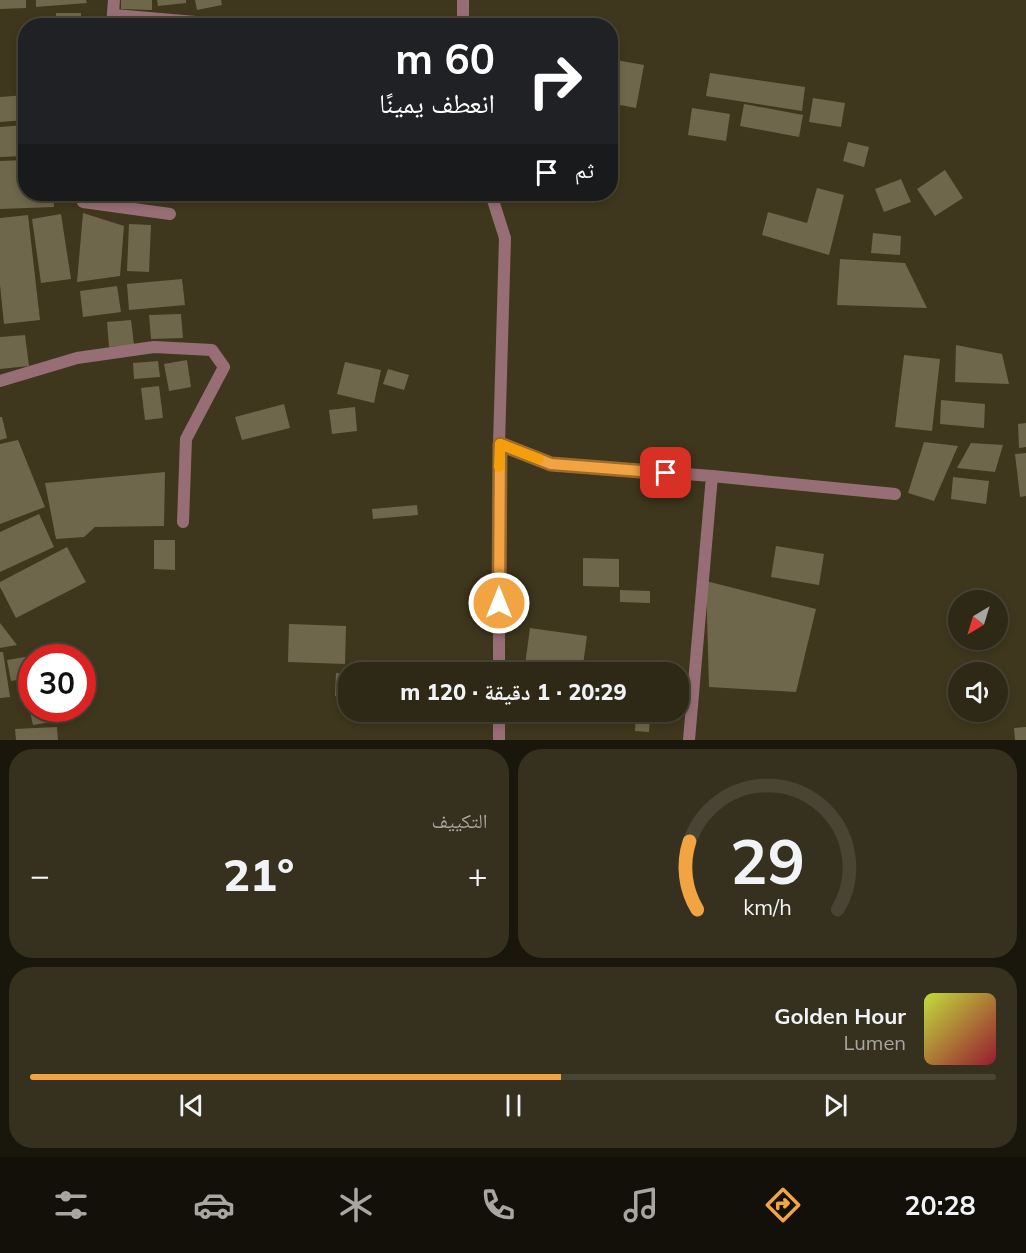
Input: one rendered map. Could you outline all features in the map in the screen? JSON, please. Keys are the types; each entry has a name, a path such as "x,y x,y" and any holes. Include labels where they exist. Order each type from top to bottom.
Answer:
{"street":[{"path":"113,18 114,0"},
{"path":"463,0 463,18"},
{"path":"83,201 170,214"},
{"path":"493,201 505,238 500,444 499,662"},
{"path":"0,381 77,358 154,347 212,350 224,367 186,439 183,522"},
{"path":"500,444 551,464 712,476 895,494"},
{"path":"689,740 712,476"},
{"path":"499,722 499,740"}],"building":[{"path":"0,0 26,0 26,8 0,9"},
{"path":"36,0 86,0 87,3 36,7"},
{"path":"121,0 152,0 152,10 121,9"},
{"path":"157,0 186,0 186,3 158,6"},
{"path":"195,0 221,0 222,5 197,10"},
{"path":"56,13 81,13 81,18 56,18"},
{"path":"618,60 644,65 636,108 618,105"},
{"path":"710,73 805,87 802,111 706,96"},
{"path":"18,96 18,121 0,122 0,97"},
{"path":"813,98 845,103 841,127 809,122"},
{"path":"744,104 803,115 799,137 740,126"},
{"path":"692,108 730,114 726,141 688,135"},
{"path":"18,126 18,156 0,157 0,127"},
{"path":"848,142 869,147 864,167 843,161"},
{"path":"18,160 18,201 54,201 54,207 0,209 0,161"},
{"path":"945,170 963,198 935,216 917,189"},
{"path":"901,179 911,202 884,212 875,189"},
{"path":"817,188 844,195 829,255 762,235 768,212 807,223"},
{"path":"91,201 133,201 131,212 90,206"},
{"path":"83,213 124,226 120,276 77,282"},
{"path":"61,214 71,279 41,283 32,219"},
{"path":"28,215 40,320 4,324 0,285 0,218"},
{"path":"129,224 151,225 149,272 127,271"},
{"path":"873,233 901,236 900,255 871,253"},
{"path":"840,259 905,263 927,308 837,305"},
{"path":"182,279 185,305 129,310 127,284"},
{"path":"117,286 121,312 83,317 80,291"},
{"path":"181,314 183,338 151,339 149,315"},
{"path":"131,320 134,345 109,347 107,322"},
{"path":"25,335 29,366 0,369 0,337"},
{"path":"956,345 1002,354 1009,384 955,382"},
{"path":"904,355 940,359 932,431 895,427"},
{"path":"187,360 191,387 169,391 164,364"},
{"path":"158,361 160,377 134,379 133,363"},
{"path":"345,362 381,370 374,403 337,394"},
{"path":"388,369 409,375 404,390 383,384"},
{"path":"159,386 163,418 145,420 141,388"},
{"path":"941,400 985,404 984,428 940,424"},
{"path":"284,404 290,428 242,440 235,417"},
{"path":"355,407 357,431 332,434 329,410"},
{"path":"0,417 2,417 7,438 0,440"},
{"path":"1026,423 1026,447 1019,448 1018,424"},
{"path":"18,440 45,507 0,524 0,444"},
{"path":"924,442 958,446 934,501 908,493"},
{"path":"971,443 1003,445 995,472 957,468"},
{"path":"1026,453 1026,496 1020,497 1015,454"},
{"path":"165,472 164,526 95,527 84,537 56,539 45,483"},
{"path":"953,477 989,481 986,504 951,499"},
{"path":"417,505 418,515 373,519 372,509"},
{"path":"39,514 54,547 0,572 0,532"},
{"path":"154,540 175,540 175,570 154,569"},
{"path":"776,546 824,554 819,585 771,577"},
{"path":"67,547 86,582 16,618 0,587 0,582"},
{"path":"583,558 619,559 619,587 583,586"},
{"path":"706,581 816,609 796,692 709,687"},
{"path":"620,590 650,591 650,603 620,602"},
{"path":"0,623 17,645 0,648"},
{"path":"289,624 346,626 345,662 288,662"},
{"path":"530,628 587,636 583,662 525,662"},
{"path":"0,652 3,652 10,697 0,698"},
{"path":"18,658 18,680 11,681 7,660"},
{"path":"336,673 338,673 338,696 335,696"},
{"path":"32,722 51,722 33,725"},
{"path":"636,722 650,722 649,732 635,731"},
{"path":"57,727 58,740 16,740 15,729"},
{"path":"1026,727 1026,740 1015,740 1014,728"}],"slow traffic":[{"path":"499,467 500,444 539,459"}],"route":[{"path":"499,603 500,444 551,464 666,473"}]}
